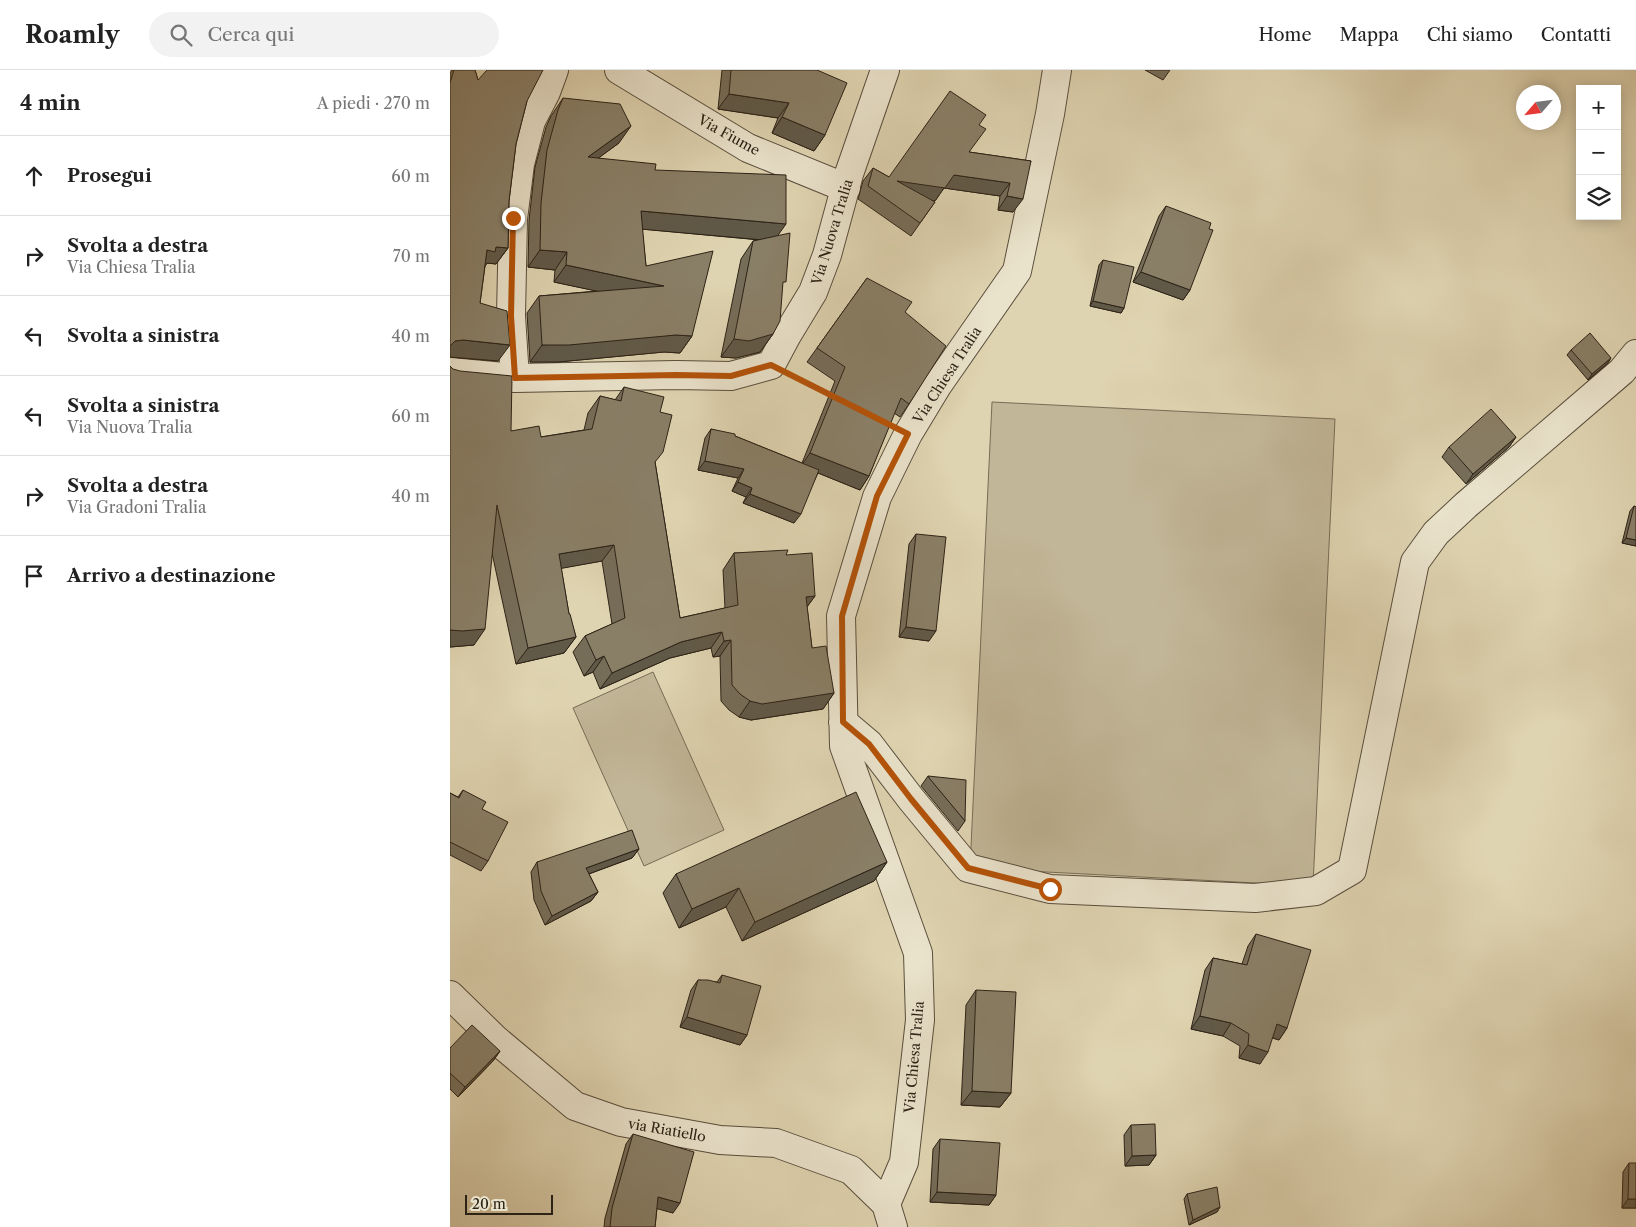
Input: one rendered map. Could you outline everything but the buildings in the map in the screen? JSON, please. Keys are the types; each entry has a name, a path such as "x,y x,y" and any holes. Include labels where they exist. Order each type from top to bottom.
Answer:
{"street":[{"path":"515,378 511,306 513,218 517,182 531,121 546,92 554,70"},
{"name":"Via Fiume","path":"619,70 748,148 846,188"},
{"name":"Via Nuova Tralia","path":"771,365 786,335 813,292 827,255 846,188 885,70"},
{"name":"Via Chiesa Tralia","path":"890,1216 904,1162 920,1020 918,953 844,746 842,616 877,496 908,434 937,386 1018,271 1050,114 1057,70"},
{"path":"843,722 869,744 968,868 1050,889 1255,898 1316,891 1352,870 1415,562 1436,533 1622,371 1636,354"},
{"path":"450,372 515,378 676,375 731,376 771,365"},
{"name":"via Riatiello","path":"450,995 495,1039 575,1106 622,1122 710,1138 776,1143 851,1170 890,1216"}],"path":[{"path":"771,365 840,399"}],"shaded area":[{"path":"992,402 1335,419 1313,886 970,868"},
{"path":"653,672 724,830 644,866 573,708"}],"route":[{"path":"513,218 511,316 515,378 676,375 731,376 771,365 908,434 877,496 842,616 843,722 869,744 968,868 1050,889"}]}
